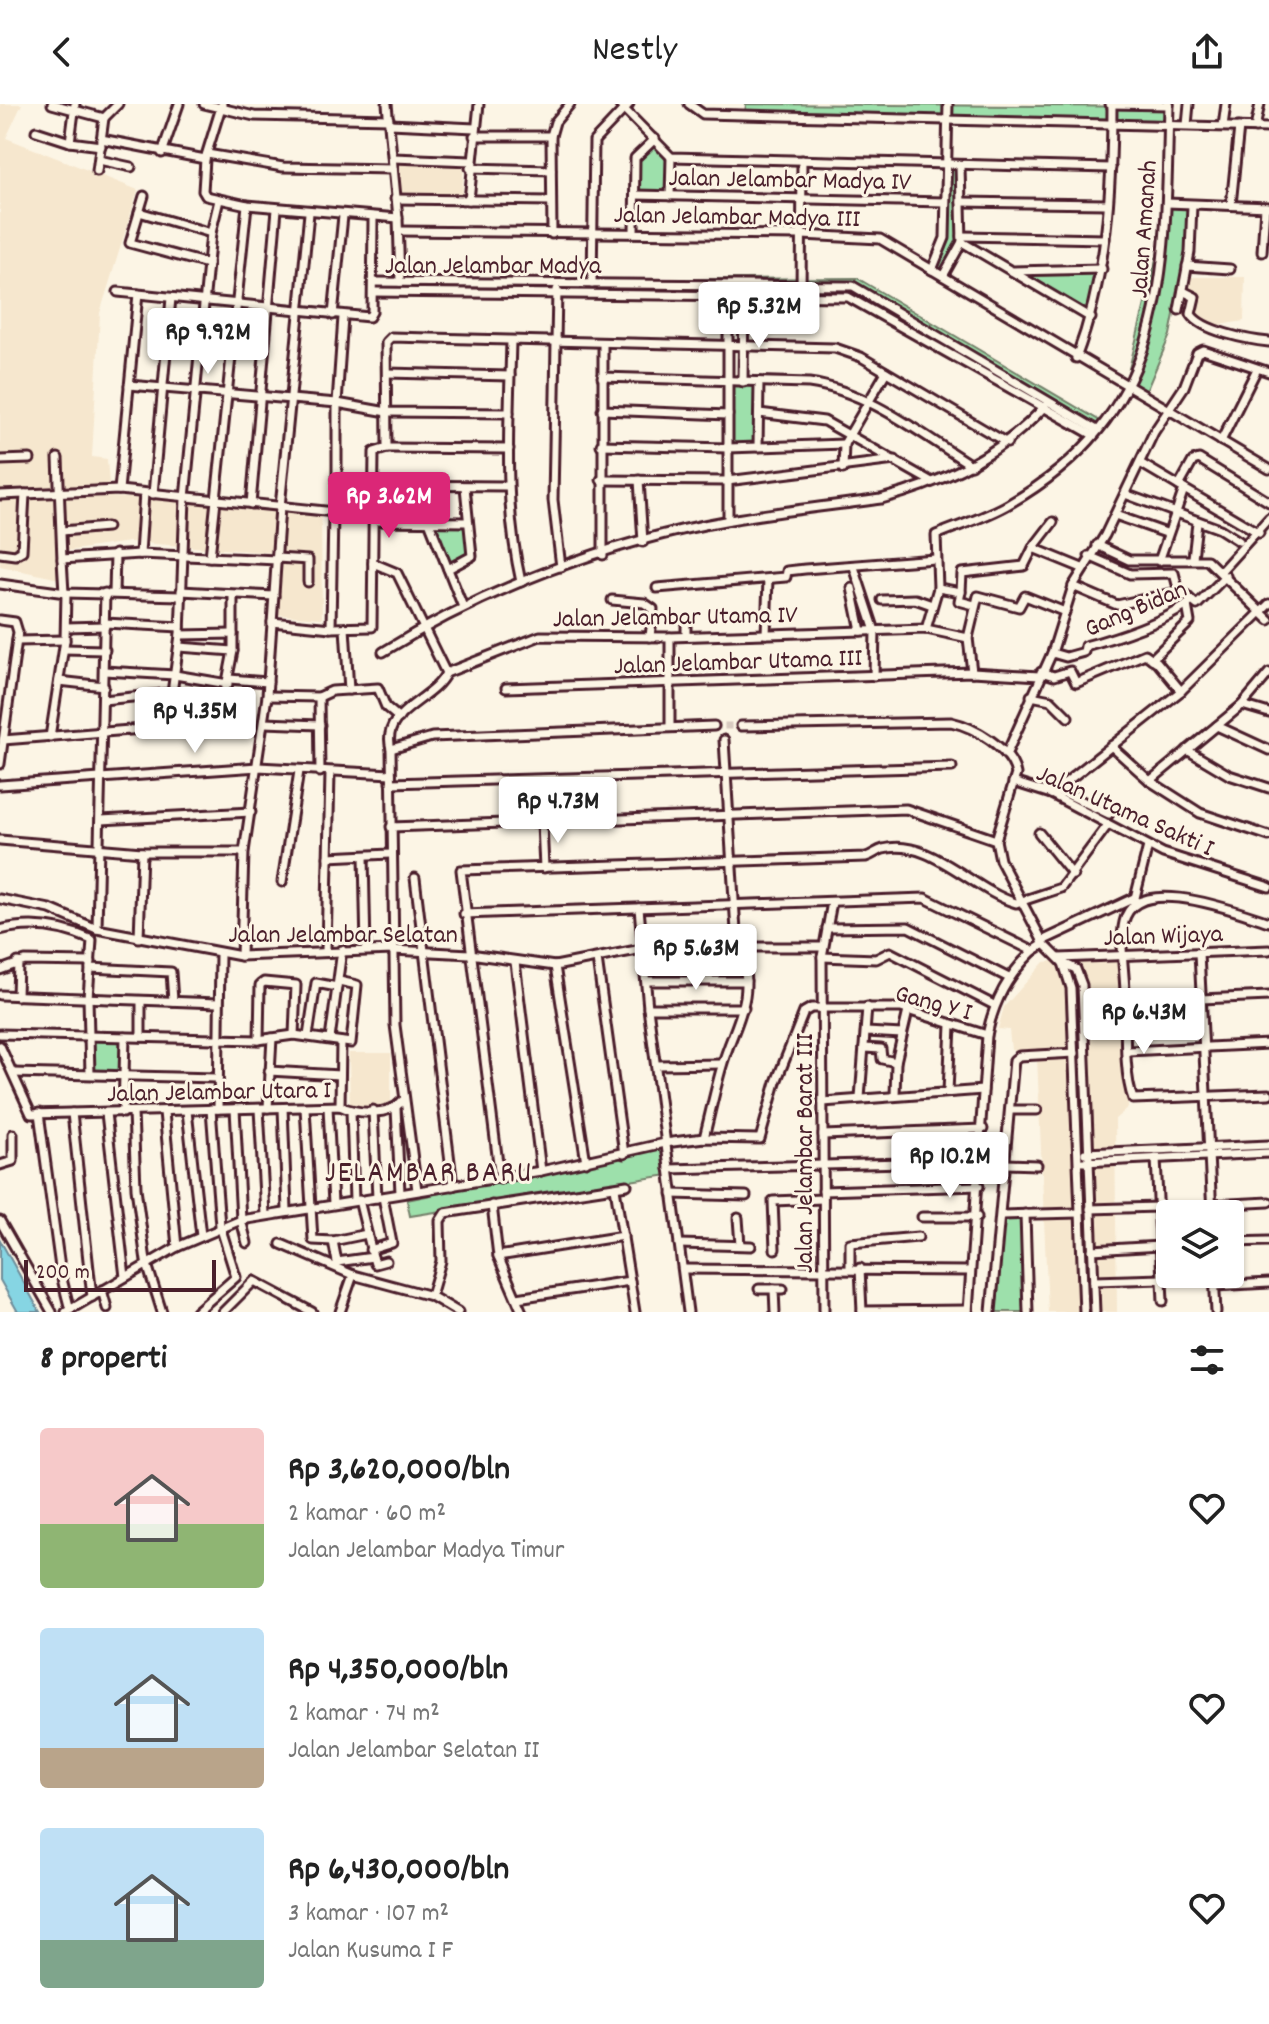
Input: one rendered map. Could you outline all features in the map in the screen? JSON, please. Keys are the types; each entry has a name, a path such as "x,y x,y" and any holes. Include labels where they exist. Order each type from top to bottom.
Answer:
{"street":[{"path":"52,104 74,107 104,118"},
{"path":"97,171 104,118 118,104"},
{"path":"162,153 179,104"},
{"path":"204,104 254,116 390,122 474,132 551,136"},
{"path":"287,104 287,117"},
{"path":"387,104 396,158 393,169 400,282"},
{"path":"469,200 479,104"},
{"path":"552,234 551,136 555,122 570,104"},
{"path":"689,104 699,114 1269,128"},
{"path":"744,115 745,104"},
{"path":"792,104 792,116"},
{"path":"932,270 945,238 948,104"},
{"path":"1076,358 1091,318 1102,269 1111,168 1111,104 1169,105"},
{"path":"1187,125 1189,104"},
{"path":"1223,126 1226,104"},
{"path":"1255,128 1260,104"},
{"name":"Jalan Amanah","path":"935,559 936,535 1008,505 1052,474 1095,433 1128,387 1159,298 1167,203 1169,105"},
{"path":"592,284 594,141 624,106 671,157 670,196"},
{"path":"70,142 74,107"},
{"path":"222,107 206,157 203,191 219,200 247,205 373,219 398,218"},
{"path":"1231,205 1239,127"},
{"path":"36,131 70,142 101,143 283,167 393,169"},
{"path":"634,232 635,158 655,139"},
{"path":"671,157 1111,168"},
{"path":"396,158 551,170"},
{"path":"99,160 131,167"},
{"path":"801,297 802,160"},
{"path":"943,276 962,239 960,166"},
{"name":"Jalan Jelambar Madya IV","path":"635,195 945,202"},
{"path":"144,196 130,243 208,264"},
{"path":"395,199 551,201"},
{"path":"103,700 168,695 175,675 180,631 185,498 195,390 211,233 219,200"},
{"path":"961,202 1108,204"},
{"path":"1167,203 1267,207 1262,252"},
{"path":"210,557 247,205"},
{"path":"1179,310 1187,266 1192,205"},
{"path":"251,504 277,209"},
{"path":"139,212 211,233"},
{"path":"241,956 244,852 267,696 280,507 309,213"},
{"path":"333,315 343,216"},
{"path":"373,219 373,282"},
{"name":"Jalan Jelambar Madya III","path":"399,231 634,232 880,239 1076,358 1269,469"},
{"path":"962,239 1105,239"},
{"path":"962,239 1009,271 1091,318"},
{"path":"1187,266 1230,269"},
{"path":"1009,271 1102,269"},
{"name":"Jalan Jelambar Madya","path":"373,282 853,286 1095,433 940,351 851,298 373,292 373,282"},
{"path":"557,284 553,500 561,567"},
{"path":"728,286 728,520"},
{"path":"1183,291 1194,295 1191,314 1196,320 1233,336 1269,342"},
{"path":"118,292 343,317 369,317 373,292"},
{"path":"119,490 138,294"},
{"path":"743,382 744,297"},
{"path":"140,554 163,387 171,298"},
{"path":"331,628 337,403 343,317"},
{"path":"929,344 935,335"},
{"path":"387,448 386,342 391,337 835,348 861,357 1007,443"},
{"path":"511,341 508,486 510,533 521,582"},
{"path":"940,351 946,342"},
{"path":"603,343 603,555"},
{"path":"1006,755 1052,653 1073,586 1115,515 1168,410 1184,387 1197,353 1203,350 1269,372"},
{"path":"1221,441 1257,369"},
{"path":"843,469 844,444 886,372"},
{"path":"387,373 510,376"},
{"path":"602,377 820,384 868,403 971,465"},
{"path":"758,447 759,382"},
{"path":"129,385 290,398 387,412 509,413"},
{"path":"383,652 463,607 561,567 728,520 881,499 930,481 971,465 1007,443 1045,406"},
{"path":"602,410 728,415"},
{"path":"759,413 813,417 851,433 930,481"},
{"path":"601,445 728,448 844,444"},
{"path":"272,622 331,628 369,628 373,624 374,450 509,449"},
{"path":"50,737 66,627 58,458"},
{"path":"0,460 30,459"},
{"path":"1159,561 1193,461 1199,459 1269,502"},
{"path":"601,480 727,481 843,469 895,460"},
{"path":"1140,463 1259,533"},
{"path":"639,480 643,542"},
{"path":"374,485 508,486"},
{"path":"448,569 471,558 465,487"},
{"path":"0,495 119,490 430,524 468,522"},
{"path":"0,553 15,555 22,551 25,494"},
{"path":"1125,494 1220,529 1239,541"},
{"path":"1115,515 1166,533"},
{"path":"1224,574 1269,518"},
{"path":"974,605 959,601 962,573 1023,567 1053,522"},
{"path":"1193,558 1197,523"},
{"path":"430,524 463,607"},
{"path":"62,531 107,527"},
{"path":"1097,545 1129,560 1207,560 1269,620"},
{"path":"1033,548 1082,568"},
{"path":"97,929 105,625 115,554"},
{"path":"62,559 140,554 308,560 308,582"},
{"path":"1089,556 1130,574 1174,573 1179,592 1189,603 1190,622 1152,659 1181,691"},
{"path":"657,588 768,579 805,569 935,559 938,588 926,629"},
{"path":"373,563 395,571 446,673 440,684 389,729 395,1025 402,1101 417,1190"},
{"path":"854,567 875,631 874,676"},
{"name":"Gang Bidan","path":"1052,653 1066,657 1084,652 1085,645 1109,639 1189,603 1197,605 1224,574"},
{"path":"766,634 768,579"},
{"path":"0,584 65,593 274,596"},
{"path":"1073,586 1117,605 1179,592"},
{"path":"852,588 861,631"},
{"path":"938,588 961,592"},
{"path":"3,740 219,723 233,651 233,595"},
{"path":"972,672 968,638 978,595 1019,607 1024,596 1065,612"},
{"path":"882,600 915,599 932,605"},
{"path":"612,600 644,603 653,609 650,637"},
{"path":"1109,814 1054,791 1181,691 1269,604"},
{"path":"0,620 17,624 0,764"},
{"path":"686,620 686,636"},
{"path":"66,627 105,625 233,634"},
{"path":"345,628 349,690"},
{"name":"Jalan Jelambar Utama IV","path":"446,673 532,637 670,637 926,629 968,638"},
{"path":"670,637 670,727"},
{"path":"17,641 105,650"},
{"path":"179,647 233,651"},
{"name":"Jalan Jelambar Utama III","path":"506,688 972,672 1054,676 1070,671 1076,683 1143,655 1152,659"},
{"path":"104,671 268,682"},
{"path":"1150,781 1242,705 1268,677"},
{"path":"59,681 104,686"},
{"path":"267,696 319,697 349,690 379,688 386,707 399,718"},
{"path":"1031,696 1051,700 1068,717"},
{"path":"319,697 320,772"},
{"path":"1242,705 1269,713"},
{"path":"741,726 951,722 971,728 1006,755 1015,769 996,840 1003,869 1043,943 1061,961 1076,969 1082,985 1083,1158 1079,1213 1084,1312"},
{"path":"264,723 320,725"},
{"path":"391,749 432,737 714,726"},
{"path":"1217,726 1269,750"},
{"path":"704,1138 722,1064 744,1008 747,971 738,950 733,905 724,740"},
{"path":"1111,746 1150,781 1205,816 1269,836"},
{"path":"1187,750 1229,775 1269,788"},
{"path":"0,785 258,767 391,778 952,767"},
{"path":"282,882 299,771"},
{"path":"326,950 330,773"},
{"name":"Jalan Utama Sakti I","path":"1013,782 1054,791 1107,826 1148,846 1269,887"},
{"path":"391,827 906,809 996,840"},
{"path":"101,820 251,812"},
{"path":"542,823 544,868"},
{"path":"500,1179 464,914 460,874 463,870 866,857 881,849 915,850 944,861 953,871 1012,902 1021,902 1058,890 1073,875 1107,826"},
{"path":"1039,833 1073,875"},
{"path":"0,840 101,850 244,852"},
{"path":"1135,907 1134,898 1148,846"},
{"path":"139,938 142,852"},
{"path":"328,857 390,854"},
{"path":"364,856 366,950"},
{"path":"415,878 453,1186"},
{"path":"1269,922 1166,894 1135,907 1124,920 1131,1096 1135,1100 1269,1094"},
{"path":"860,1268 862,1311 968,1311 977,1217 987,1035 994,1005 1009,978 1043,943 1134,898"},
{"name":"Jalan Jelambar Selatan","path":"0,899 50,909 97,929 241,956 326,950 425,951 555,966 642,952 823,947"},
{"path":"464,914 931,899 1033,951"},
{"name":"Jalan Jelambar Barat III","path":"824,1312 822,957 832,902"},
{"path":"639,908 648,1008 688,1312"},
{"path":"0,930 31,926 76,933 92,940 88,998 90,1074"},
{"path":"827,928 908,927 1009,978"},
{"path":"330,1039 342,950"},
{"name":"Jalan Wijaya","path":"1061,961 1269,950"},
{"path":"822,957 876,959 890,952 994,1005"},
{"path":"1199,953 1211,1200"},
{"path":"196,1312 195,1309 235,1278 220,1226 213,1111 220,954"},
{"path":"597,959 624,1154"},
{"path":"1061,961 1071,988 1083,1158 1090,1209 1095,1312"},
{"path":"17,996 18,962"},
{"path":"0,970 18,962 171,972 173,1001"},
{"path":"515,962 541,1171"},
{"path":"555,966 586,1162"},
{"path":"646,981 746,981"},
{"path":"259,1040 260,985 264,982 296,985 294,1035"},
{"path":"0,1034 259,1040 294,1035 354,1041 357,985 316,983 308,1036"},
{"path":"0,995 218,1003"},
{"path":"1201,999 1269,996"},
{"path":"141,1001 141,1037"},
{"path":"860,1098 867,1007"},
{"name":"Gang Y I","path":"823,1008 867,1007 908,1011 987,1035"},
{"path":"648,1008 744,1008"},
{"path":"0,1046 35,1114 68,1311 177,1247 220,1226 265,1214 500,1179 665,1143 704,1138 761,1138 776,1082 804,1012 811,1008 823,1008"},
{"path":"895,1096 896,1062 908,1011"},
{"path":"1126,1023 1202,1019"},
{"path":"948,1092 951,1025"},
{"path":"866,1032 902,1034"},
{"path":"123,1113 125,1037"},
{"path":"265,1214 264,1108 272,1038"},
{"path":"340,1106 341,1042"},
{"path":"1128,1051 1269,1044"},
{"path":"864,1048 881,1049 882,1059 896,1062"},
{"path":"991,1312 1014,1062 1019,1056 1075,1053"},
{"path":"656,1065 722,1064"},
{"path":"269,1071 340,1075"},
{"path":"13,1073 216,1078"},
{"path":"823,1102 983,1090"},
{"path":"400,1193 396,1108 402,1101"},
{"name":"Jalan Jelambar Utara I","path":"35,1114 187,1114 264,1108 283,1111 305,1108 328,1110 340,1106 351,1111 396,1108"},
{"path":"305,1108 309,1208 315,1243 367,1234"},
{"path":"235,1109 241,1220 247,1243"},
{"path":"328,1110 333,1204"},
{"path":"333,1241 337,1262 372,1253 392,1241 380,1197 373,1110"},
{"path":"1010,1110 1037,1110"},
{"path":"283,1111 287,1210"},
{"path":"351,1111 356,1201 375,1264 386,1261"},
{"path":"133,1112 136,1188 147,1265 162,1312"},
{"path":"72,1113 92,1297"},
{"path":"106,1113 125,1277"},
{"path":"164,1113 177,1247"},
{"path":"187,1114 201,1236"},
{"path":"823,1135 983,1129"},
{"path":"0,1165 13,1161 13,1134"},
{"path":"1083,1158 1156,1158 1269,1145"},
{"path":"1083,1158 1209,1152 1269,1153"},
{"path":"1156,1158 1158,1200"},
{"path":"669,1169 905,1163"},
{"path":"1006,1164 1037,1165"},
{"path":"431,1296 441,1261 441,1216 492,1205 627,1185"},
{"path":"775,1249 773,1201 979,1186"},
{"path":"615,1188 635,1312"},
{"path":"672,1194 746,1196"},
{"path":"1244,1205 1269,1202"},
{"path":"492,1205 498,1256 522,1312"},
{"path":"1090,1209 1156,1207"},
{"path":"1002,1215 1079,1213"},
{"path":"1025,1214 1028,1312"},
{"path":"922,1217 977,1217"},
{"path":"738,1218 740,1245"},
{"path":"0,1221 52,1312"},
{"path":"498,1256 623,1236"},
{"path":"850,1268 850,1243 918,1237"},
{"path":"1244,1242 1269,1241"},
{"path":"281,1244 353,1275 431,1296 458,1312"},
{"path":"679,1244 751,1246"},
{"path":"1092,1250 1156,1246"},
{"path":"683,1269 824,1267 970,1271"},
{"path":"340,1312 353,1275"},
{"path":"1094,1281 1156,1279"},
{"path":"223,1312 254,1281 312,1312"},
{"path":"517,1298 630,1281"},
{"path":"1244,1284 1269,1283"},
{"path":"1162,1288 1163,1301"},
{"path":"1215,1288 1216,1312"},
{"path":"759,1289 779,1289 775,1312"},
{"path":"102,1290 107,1308"}],"shaded area":[{"path":"0,104 22,104 6,138 138,190 100,313 92,457 107,459 110,497 321,507 322,618 270,614 275,553 129,542 59,552 59,579 0,566"},
{"path":"399,160 464,163 462,196 397,193"},
{"path":"1189,277 1245,277 1244,321 1206,327 1181,315"},
{"path":"1123,954 1128,1108 1115,1119 1117,1312 1048,1312 1037,1057 1011,1050 1009,1030 998,1029 1004,1007 1044,962"},
{"path":"349,1053 391,1053 391,1109 350,1109"}],"green space":[{"path":"746,104 1166,107 1166,123 745,114"},
{"path":"655,144 668,158 668,193 636,193 635,162"},
{"path":"948,167 959,167 958,239 942,269 937,267 947,239"},
{"path":"1169,206 1195,208 1170,335 1145,394 1126,381"},
{"path":"1098,273 1090,313 1021,275"},
{"path":"857,278 1100,421 1092,436 848,301 375,290 377,282"},
{"path":"730,384 758,384 757,447 728,447"},
{"path":"465,524 471,558 448,567 432,526"},
{"path":"91,1036 125,1037 125,1076 90,1074"},
{"path":"663,1147 668,1175 410,1216 407,1200"},
{"path":"1021,1216 1026,1312 991,1312 997,1217"}],"water":[{"path":"0,1240 40,1312 18,1312 0,1280"}],"tunnel":[{"path":"714,726 741,726"}],"district":[{"name":"JELAMBAR BARU","path":"429,1171"}]}
